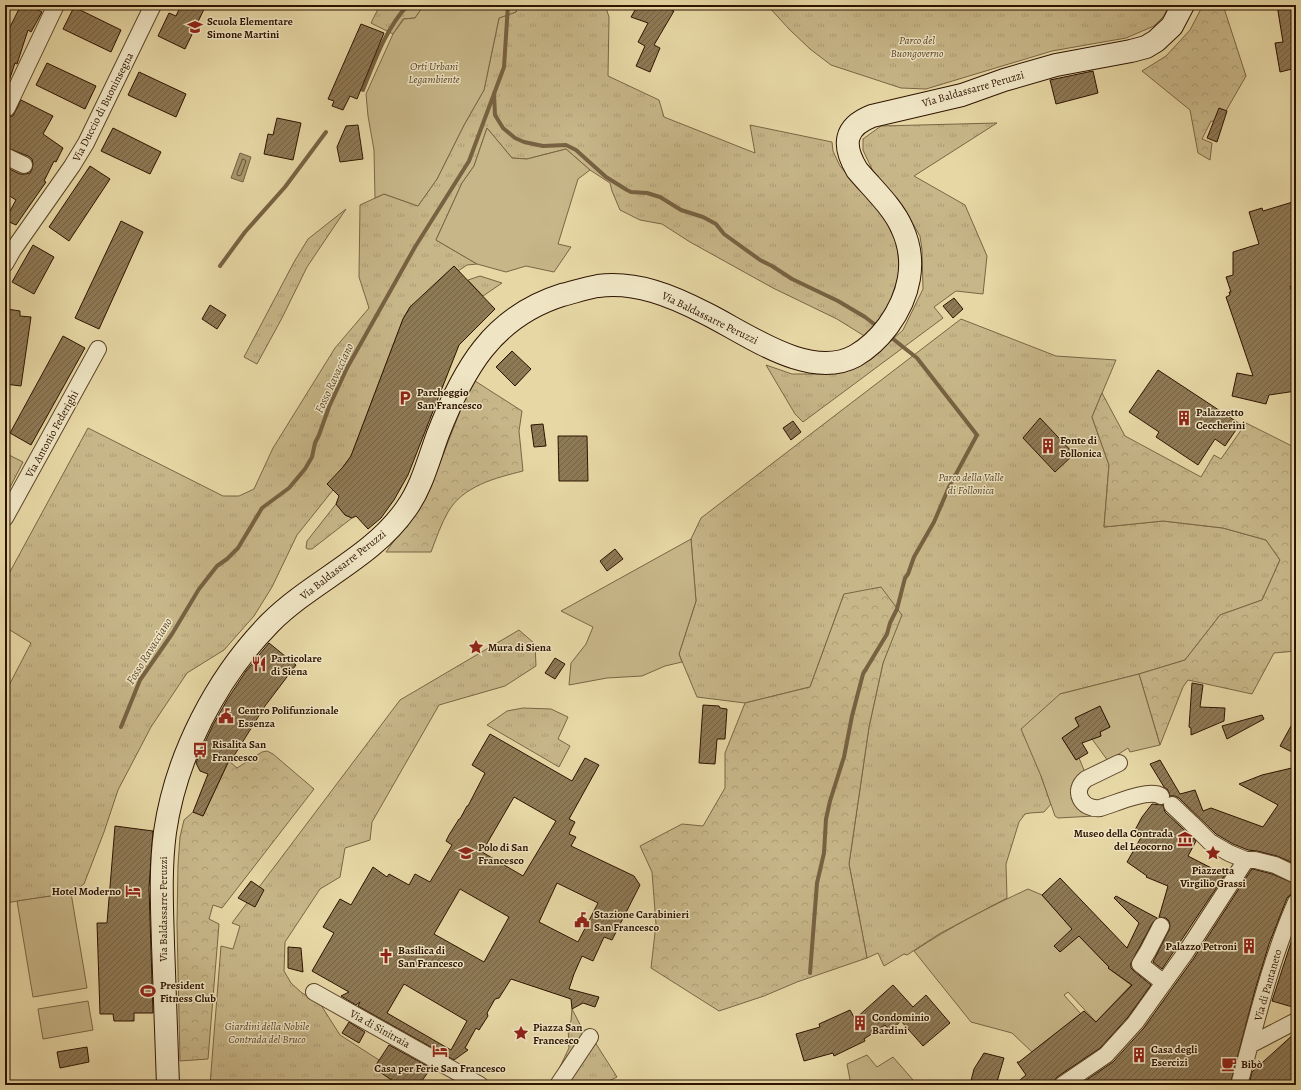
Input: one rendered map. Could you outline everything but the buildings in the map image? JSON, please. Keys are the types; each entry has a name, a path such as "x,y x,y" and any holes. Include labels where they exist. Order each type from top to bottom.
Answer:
{"street":[{"path":"6,108 56,5"},
{"name":"Via Duccio di Buoninsegna","path":"5,264 86,143 153,5"},
{"name":"Via Baldassarre Peruzzi","path":"168,1085 161,890 162,855 165,829 171,803 190,743 215,696 240,659 264,630 282,612 373,544 389,529 406,508 420,481 457,388 467,371 488,342 506,325 531,308 561,296 605,286 631,286 654,291 704,313 775,350 807,361 821,364 840,362 852,358 871,345 893,319 908,286 911,270 909,248 901,226 895,215 851,161 847,148 847,141 853,128 863,120 872,116 962,95 1004,80 1056,65 1146,47 1156,41 1172,26 1183,5"},
{"path":"5,156 24,165"},
{"name":"Via Antonio Federighi","path":"5,518 98,349"},
{"path":"1119,763 1084,781 1080,790 1081,799 1086,806 1100,808 1146,794 1156,793 1167,800 1210,842 1223,851 1251,860 1275,865 1296,875"},
{"path":"1062,1085 1110,1051 1135,1023 1251,860"},
{"name":"Via di Pantaneto","path":"1239,1085 1277,951 1296,902"},
{"path":"1161,926 1140,964 1164,983"},
{"name":"Via di Sinitraia","path":"314,992 480,1085"},
{"path":"1250,1045 1296,1022"},
{"path":"558,1085 590,1037"}],"green space":[{"path":"380,5 424,5 415,18 403,19 393,34 371,23"},
{"name":"Orti Urbani Legambiente","path":"424,5 517,5 516,12 499,18 484,90 464,125 437,179 418,206 384,194 375,198 374,150 366,94 393,34 404,19 415,18"},
{"path":"517,5 605,5 609,17 608,76 659,100 664,117 755,153 750,125 832,142 833,151 840,166 884,217 896,242 899,267 898,278 887,311 866,337 837,319 773,288 690,242 662,224 640,220 620,210 610,183 590,170 566,149 527,159 512,158 487,128 474,166 462,183 436,240 477,264 467,265 410,307 403,319 351,456 343,467 333,490 297,535 272,587 254,616 224,650 187,673 151,727 118,790 84,884 71,893 5,903 5,693 31,643 5,627 5,581 88,428 223,496 239,496 254,489 273,448 335,348 369,308 359,277 360,205 384,194 418,206 437,179 464,125 484,90 499,18 516,12"},
{"name":"Parco del Buongoverno","path":"767,5 1170,5 1163,17 1154,26 1126,38 1052,51 926,89 901,88 831,65 810,49"},
{"path":"1203,5 1223,5 1246,76 1219,123 1211,121 1202,139 1212,143 1210,160 1198,153 1190,110 1142,71 1166,56 1190,30"},
{"path":"997,123 914,176 965,205 987,256 983,294 956,291 934,307 943,318 803,422 795,414 766,365 792,374 844,372 873,357 903,330 923,289 922,250 920,236 905,210 877,180 863,150 863,139 881,126"},
{"path":"487,128 512,158 527,159 566,149 590,170 578,179 558,244 571,247 554,272 526,266 506,272 477,264 436,240 462,183 474,166"},
{"path":"346,209 307,267 257,364 244,357 294,262 308,239"},
{"path":"480,276 502,283 483,296 468,280"},
{"name":"Parco della Valle di Follonica","path":"961,319 1056,356 1116,360 1092,417 1109,465 1104,527 1163,521 1223,528 1266,540 1280,560 1262,600 1220,615 1185,660 1139,674 1060,694 1041,776 1051,804 1044,812 1025,814 1019,822 1006,864 1007,898 939,934 907,955 904,954 884,966 878,953 867,958 849,864 869,727 883,663 901,615 844,594 810,687 745,703 697,697 679,654 696,601 691,539 701,518"},
{"path":"475,381 522,411 519,431 523,471 481,484 471,489 454,503 448,512 431,552 386,552 426,495 464,401"},
{"path":"1102,393 1125,436 1201,477 1214,455 1221,459 1246,423 1296,448 1296,651 1274,653 1252,694 1188,680 1183,687 1160,745 1139,674 1185,660 1220,615 1262,600 1280,560 1266,540 1223,528 1163,521 1104,527 1109,465 1092,417"},
{"path":"5,453 23,462 5,497"},
{"path":"336,504 345,515 352,518 312,549 306,548 307,541"},
{"path":"691,539 696,601 679,654 682,662 665,666 642,676 607,678 569,685 571,663 586,644 593,627 561,611"},
{"path":"881,587 902,615 883,663 869,727 849,864 867,958 719,1011 651,968 656,924 652,872 640,846 682,824 703,826 725,788 725,753 745,703 810,687 844,594"},
{"name":"Giardini della Nobile Contrada del Bruco","path":"519,630 535,644 536,666 505,686 439,705 372,822 370,840 345,848 340,877 320,889 285,942 284,971 291,983 302,993 319,1002 340,1035 379,1060 374,1068 399,1085 210,1085 221,946 233,949 240,926 232,923 400,700"},
{"path":"1139,674 1160,745 1130,752 1128,748 1108,761 1092,739 1101,736 1100,732 1110,727 1100,707 1075,718 1079,726 1062,738 1076,760 1079,758 1084,770 1078,776 1094,816 1058,818 1055,816 1041,776 1021,729 1060,694"},
{"path":"523,708 551,709 568,717 558,739 570,746 559,767 487,725 507,711"},
{"path":"267,751 273,754 314,789 222,908 213,905 209,919 219,924 208,1059 180,1061 177,924 178,865 180,837 184,820 193,812 203,816 229,761 237,768 262,752"},
{"path":"1028,889 1042,895 1072,929 1069,932 1075,939 1079,936 1109,967 1108,968 1131,985 1096,1022 1068,992 1064,995 1081,1014 1032,1052 1012,1033 971,1022 914,951 970,918"},
{"path":"71,893 87,988 33,997 17,901"},
{"path":"88,1001 93,1030 43,1039 38,1009"},
{"path":"572,1009 585,1034 556,1075 569,1048 568,1026 571,1021"},
{"path":"593,1039 617,1077 601,1085 563,1085"},
{"path":"867,1055 877,1067 893,1057 913,1080 912,1085 851,1085 847,1064"}],"water":[{"path":"240,153 251,157 243,182 231,178"}],"waterway":[{"path":"363,90 387,34 400,14 408,5"},
{"name":"Fosso Ravacciano","path":"121,727 140,680 172,634 199,589 217,566 238,548 262,508 289,488 305,469 312,457 315,443 329,407 347,368 415,247 469,161 504,67 508,5"},
{"path":"494,93 495,115 503,128 515,138 524,142 543,146 566,145 576,150 606,177 627,190 631,192 647,193 660,197 681,210 703,217 716,224 724,234 760,260 792,279 838,301 865,317 878,327"},
{"path":"220,266 245,232 285,187 326,132"},
{"path":"810,973 817,883 824,853 826,819 844,757 852,716 863,674 887,634 890,623 897,609 905,578 914,557 934,522 949,487 977,435 917,358 888,335"}],"place":[{"name":"Scuola Elementare Simone Martini","path":"195,27"},
{"name":"Parcheggio San Francesco","path":"405,398"},
{"name":"Palazzetto Ceccherini","path":"1184,418"},
{"name":"Fonte di Follonica","path":"1048,446"},
{"name":"Mura di Siena","path":"476,647"},
{"name":"Particolare di Siena","path":"259,664"},
{"name":"Centro Polifunzionale Essenza","path":"226,716"},
{"name":"Risalita San Francesco","path":"200,750"},
{"name":"Museo della Contrada del Leocorno","path":"1185,839"},
{"name":"Polo di San Francesco","path":"466,853"},
{"name":"Piazzetta Virgilio Grassi","path":"1213,853"},
{"name":"Hotel Moderno","path":"133,891"},
{"name":"Stazione Carabinieri San Francesco","path":"582,920"},
{"name":"Palazzo Petroni","path":"1249,946"},
{"name":"Basilica di San Francesco","path":"386,956"},
{"name":"President Fitness Club","path":"148,991"},
{"name":"Condominio Bardini","path":"860,1023"},
{"name":"Piazza San Francesco","path":"521,1033"},
{"name":"Casa per Ferie San Francesco","path":"440,1051"},
{"name":"Casa degli Esercizi","path":"1139,1055"},
{"name":"Bibò","path":"1229,1064"}]}
